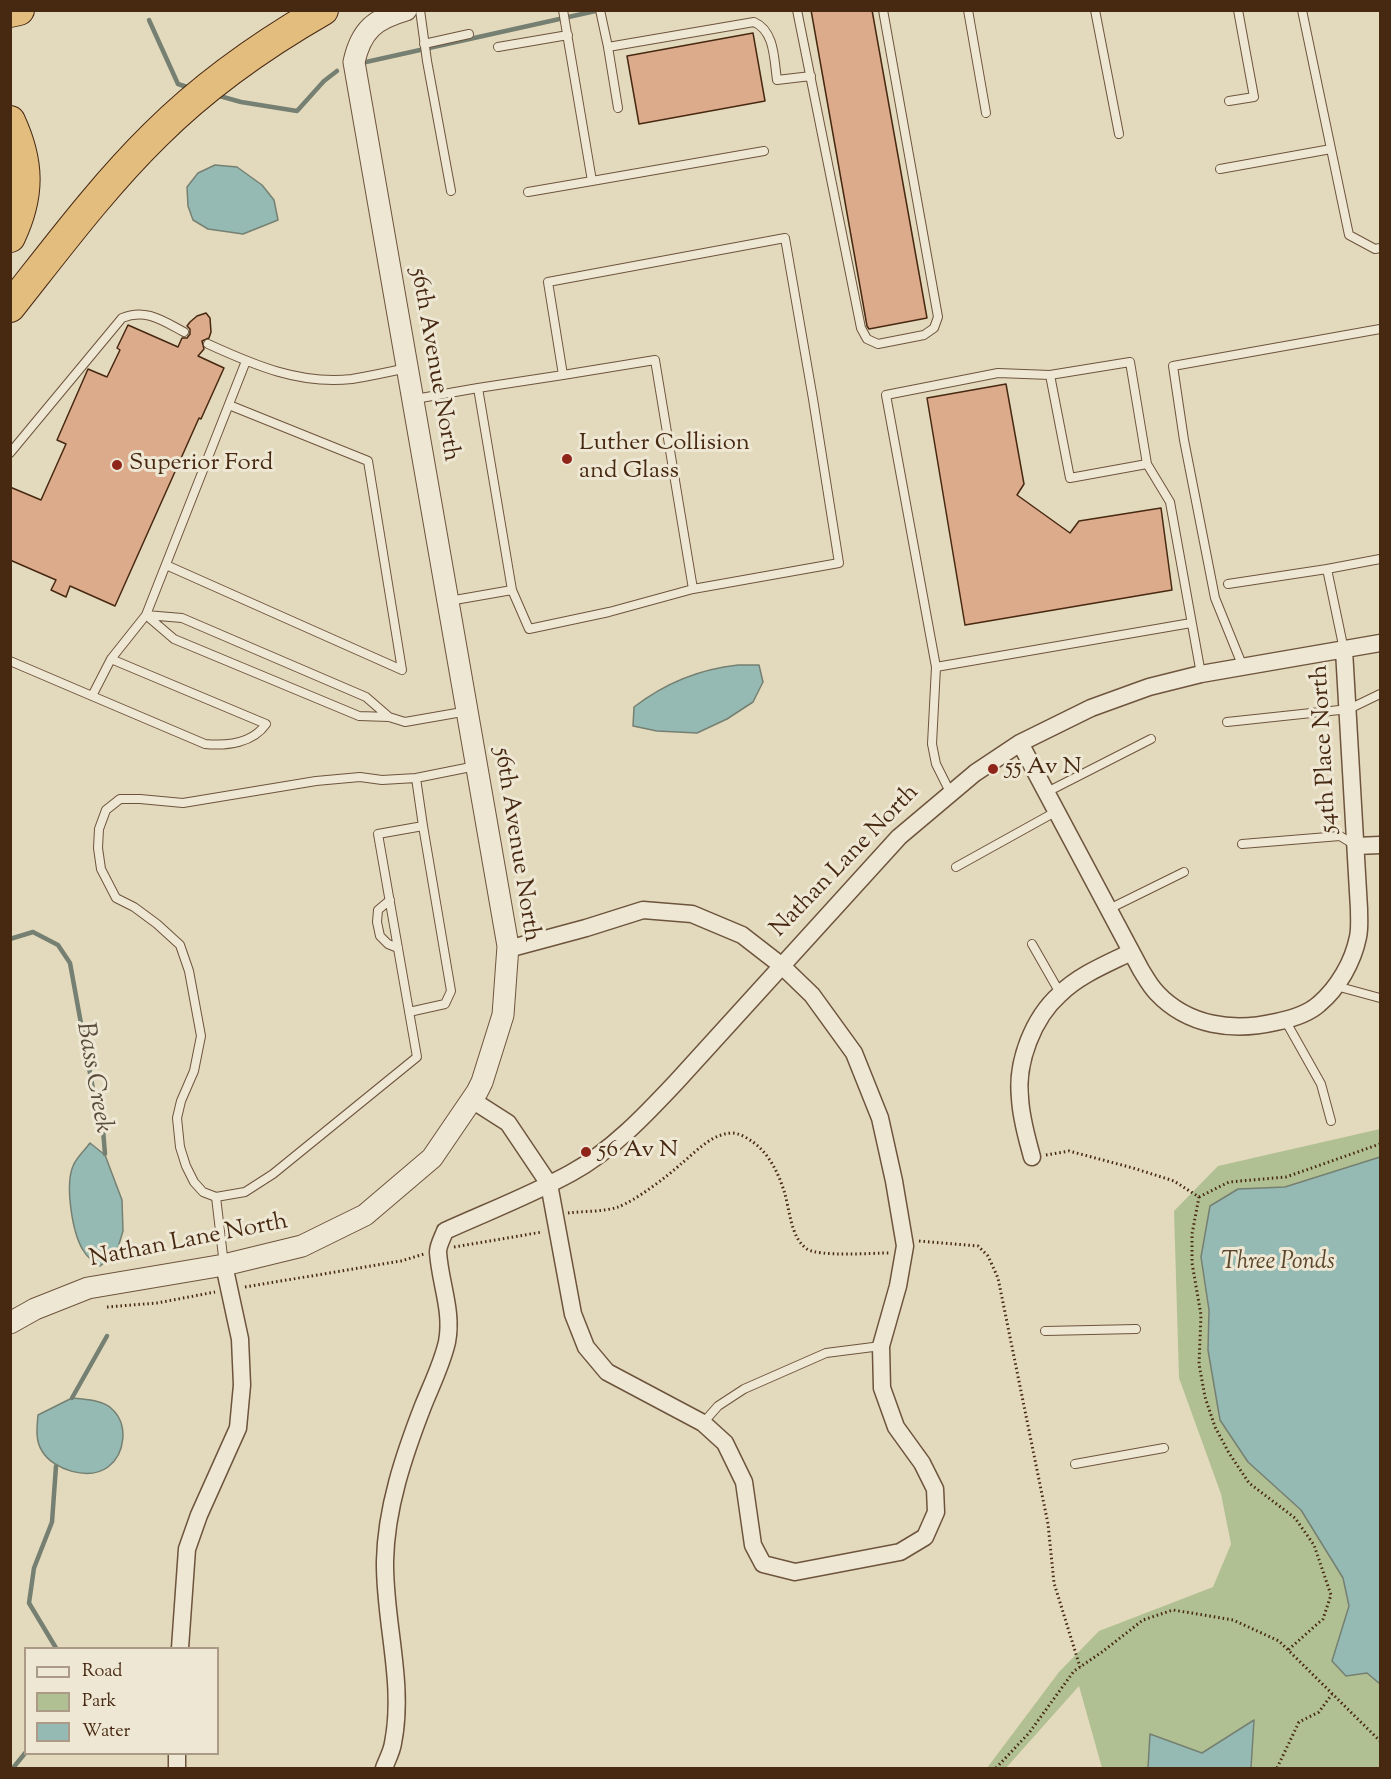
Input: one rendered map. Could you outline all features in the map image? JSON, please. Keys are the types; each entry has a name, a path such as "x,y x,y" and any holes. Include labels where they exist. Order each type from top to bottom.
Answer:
{"highway":[{"path":"10,12 19,10"},
{"path":"10,307 132,159 172,118 251,54 323,10"},
{"path":"10,121 21,147 26,181 18,220 10,237"}],"street":[{"name":"56th Avenue North","path":"406,10 375,22 362,36 354,62 508,949 503,1015 482,1082 472,1100"},
{"name":"Nathan Lane North","path":"549,1184 592,1159 646,1113 899,837 975,772 1020,743 1091,708 1149,687 1201,674 1380,644"},
{"name":"54th Place North","path":"1020,743 1131,952 1155,992 1172,1007 1191,1018 1220,1026 1242,1027 1285,1020 1318,1005 1336,986 1350,962 1358,936 1356,846 1344,650"},
{"path":"1356,846 1380,845"},
{"path":"472,1100 508,1123 549,1184 573,1314 586,1347 607,1372 703,1423 725,1443 744,1482 753,1545 763,1564 795,1572 900,1552 925,1537 936,1512 935,1489 922,1463 896,1427 882,1388 881,1346 898,1286 904,1246 894,1182 880,1118 854,1053 812,995 782,966 742,936 692,914 643,910 508,949"},
{"path":"1032,1157 1019,1096 1022,1065 1031,1035 1047,1007 1060,993 1095,970 1131,952"},
{"name":"Nathan Lane North","path":"10,1323 35,1309 87,1288 225,1265 302,1246 365,1215 432,1158 472,1100"},
{"path":"384,1768 393,1745 396,1717 385,1585 385,1559 394,1496 412,1435 447,1343 449,1317 438,1250 445,1231 549,1184"},
{"path":"180,1647 187,1549 199,1515 238,1428 242,1385 240,1339 225,1265"}],"lane":[{"path":"420,10 424,44 452,191"},
{"path":"563,10 592,181"},
{"path":"600,10 618,108"},
{"path":"797,11 861,328 867,339 878,344 924,335 934,328 938,317 883,10"},
{"path":"968,10 986,113"},
{"path":"1095,10 1119,134"},
{"path":"1229,101 1254,97 1238,10"},
{"path":"1302,10 1349,235 1375,249 1380,248"},
{"path":"608,47 754,22 762,26 770,36 777,80 811,76"},
{"path":"424,44 469,34"},
{"path":"498,47 568,35"},
{"path":"1220,170 1331,149"},
{"path":"528,192 764,151"},
{"path":"478,388 512,590 529,629 609,612 693,589 839,563 785,238 548,282 563,375"},
{"path":"10,453 122,318 133,313 149,314 184,332"},
{"path":"1243,667 1215,598 1184,440 1173,366 1380,328"},
{"path":"208,344 275,372 312,380 351,379 408,368"},
{"path":"413,399 655,360 693,589"},
{"path":"92,696 111,659 146,615 246,361"},
{"path":"950,792 936,764 932,744 936,667 886,395 998,373 1050,375 1130,362 1147,464 1170,502 1201,674"},
{"path":"1050,375 1070,478 1147,464"},
{"path":"166,565 402,670 368,461 229,405"},
{"path":"1228,584 1380,559"},
{"path":"1327,569 1344,650"},
{"path":"449,601 512,590"},
{"path":"146,615 182,618 366,697 389,717"},
{"path":"146,615 174,639 358,716 389,717 405,722 468,711"},
{"path":"936,667 1191,623"},
{"path":"10,662 205,744 220,745 252,738 260,733 266,724 111,659"},
{"path":"1227,722 1349,710 1380,694"},
{"path":"1047,792 1151,739"},
{"path":"423,826 378,834 417,1058 273,1174 245,1192 216,1197 203,1192 194,1182 180,1147 177,1118 181,1101 195,1071 201,1036 189,971 180,945 157,924 116,898 101,869 98,838 106,810 120,799 183,803 316,781 360,777 382,780 416,778 477,766"},
{"path":"410,1012 445,1004 451,991 416,778"},
{"path":"956,867 1057,812"},
{"path":"1242,844 1340,836 1356,846"},
{"path":"1109,909 1184,873"},
{"path":"390,900 378,910 377,922 380,936 388,944 398,948"},
{"path":"1032,944 1060,993"},
{"path":"1336,986 1380,998"},
{"path":"1285,1020 1321,1084 1331,1121"},
{"path":"216,1197 225,1265"},
{"path":"1045,1331 1136,1329"},
{"path":"703,1423 718,1406 744,1389 826,1353 881,1346"},
{"path":"1075,1464 1164,1448"}],"path":[{"path":"107,1307 157,1303 231,1288 401,1261 438,1250 547,1231 567,1213 602,1210 624,1204 719,1136 734,1133 747,1137 761,1149 776,1169 785,1192 793,1226 800,1242 809,1251 825,1254 894,1254 904,1246 917,1241 978,1246 988,1256 998,1278 1048,1524 1054,1583 1080,1667"},
{"path":"1199,1197 1229,1182 1286,1177 1380,1144"},
{"path":"1032,1157 1069,1150 1174,1181 1199,1197"},
{"path":"1199,1197 1192,1234 1192,1263 1201,1315 1199,1364 1205,1397 1215,1427 1229,1453 1250,1483 1295,1518 1314,1545 1331,1596 1323,1619 1288,1650"},
{"path":"996,1768 1029,1733 1074,1671 1143,1620 1173,1610 1233,1620 1279,1641 1380,1741"},
{"path":"1277,1768 1299,1722 1319,1712 1332,1694"}],"green space":[{"name":"Three Ponds","path":"1380,1129 1380,1768 1102,1768 1079,1686 1006,1768 987,1768 1059,1672 1099,1631 1213,1587 1231,1544 1221,1494 1179,1378 1174,1211 1218,1166"}],"water":[{"path":"215,165 237,167 262,185 274,200 278,220 243,234 208,229 193,220 188,206 187,187 198,173"},
{"path":"738,665 759,665 763,682 753,702 727,719 697,733 657,731 633,726 634,707 658,691 696,674"},
{"path":"90,1143 105,1155 122,1200 123,1231 116,1254 100,1266 86,1255 79,1242 73,1221 70,1196 73,1166"},
{"path":"1380,1157 1380,1684 1367,1673 1346,1676 1332,1661 1349,1606 1343,1578 1301,1510 1248,1462 1220,1420 1208,1350 1209,1310 1201,1257 1210,1206 1238,1189 1285,1187"},
{"path":"72,1398 93,1400 108,1406 121,1423 123,1439 118,1455 108,1467 100,1471 82,1473 63,1468 47,1458 38,1442 38,1415"},
{"path":"1254,1720 1251,1768 1148,1768 1150,1734 1202,1753"}],"building":[{"path":"811,10 872,10 927,318 869,329 867,326"},
{"path":"753,33 765,101 639,124 627,56"},
{"name":"Superior Ford","path":"206,313 210,318 211,332 209,338 202,341 204,349 198,356 224,368 201,419 199,418 115,606 70,586 66,597 51,590 56,580 10,560 10,487 41,500 66,444 57,440 88,369 107,377 120,350 117,348 128,325 178,347 182,338 187,338 190,334 187,326 190,322"},
{"path":"1006,384 1024,484 1017,495 1070,533 1079,521 1161,508 1172,590 965,625 927,398"}],"waterway":[{"path":"366,62 600,10"},
{"path":"149,20 178,84 190,88"},
{"path":"216,95 241,102 297,111 324,81 337,71"},
{"name":"Bass Creek","path":"10,939 33,932 58,945 70,963 94,1095 103,1130 105,1154"},
{"name":"Bass Creek","path":"72,1398 107,1336"},
{"name":"Bass Creek","path":"55,1647 29,1603 34,1568 52,1522 56,1466"},
{"name":"Bass Creek","path":"13,1768 24,1754"}],"place":[{"name":"Luther Collision and Glass","path":"567,459"},
{"name":"Superior Ford","path":"117,465"},
{"name":"55 Av N","path":"993,769"},
{"name":"56 Av N","path":"586,1152"}]}
